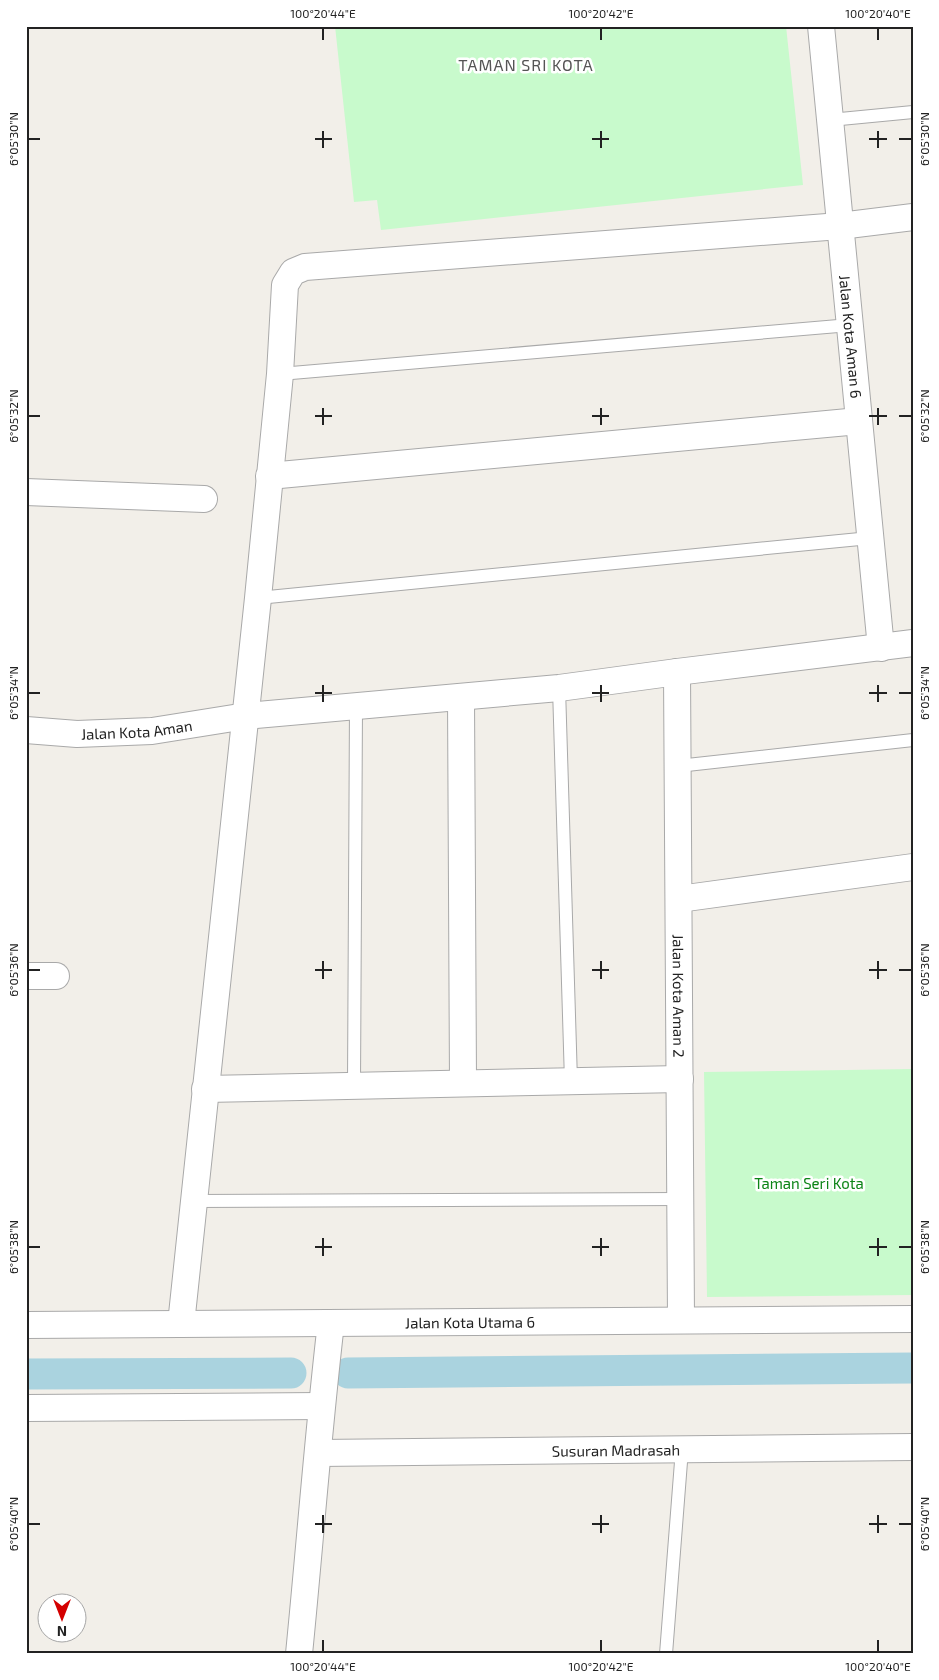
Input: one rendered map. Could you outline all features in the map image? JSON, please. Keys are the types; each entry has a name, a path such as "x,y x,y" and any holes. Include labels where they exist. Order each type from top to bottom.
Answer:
{"street":[{"name":"Jalan Kota Aman 6","path":"820,26 880,648"},
{"path":"180,1324 258,598 280,374 285,285 293,272 305,267 840,226 913,217"},
{"path":"269,476 859,421"},
{"path":"26,492 204,500"},
{"name":"Jalan Kota Aman","path":"26,730 77,734 152,731 246,716 559,688 913,643"},
{"name":"Jalan Kota Aman 2","path":"678,672 682,1320"},
{"path":"462,697 463,1083"},
{"path":"680,899 913,868"},
{"path":"26,976 56,976"},
{"path":"206,1089 680,1079"},
{"name":"Jalan Kota Utama 6","path":"26,1325 913,1319"},
{"path":"299,1654 321,1406 331,1323"},
{"path":"26,1408 321,1406"},
{"name":"Susuran Madrasah","path":"318,1453 913,1447"}],"lane":[{"path":"830,120 913,112"},
{"path":"280,374 850,325"},
{"path":"258,598 870,538"},
{"path":"559,688 571,1081"},
{"path":"354,1085 356,706"},
{"path":"678,766 913,740"},
{"path":"194,1201 681,1199"},
{"path":"666,1654 682,1448"}],"green space":[{"path":"335,26 786,26 803,185 381,230 377,200 354,202"},
{"name":"Taman Seri Kota","path":"913,1069 913,1295 707,1297 704,1072"}],"waterway":[{"path":"348,1373 913,1368"},
{"path":"26,1374 291,1373"}],"district":[{"name":"TAMAN SRI KOTA","path":"526,64"}]}
